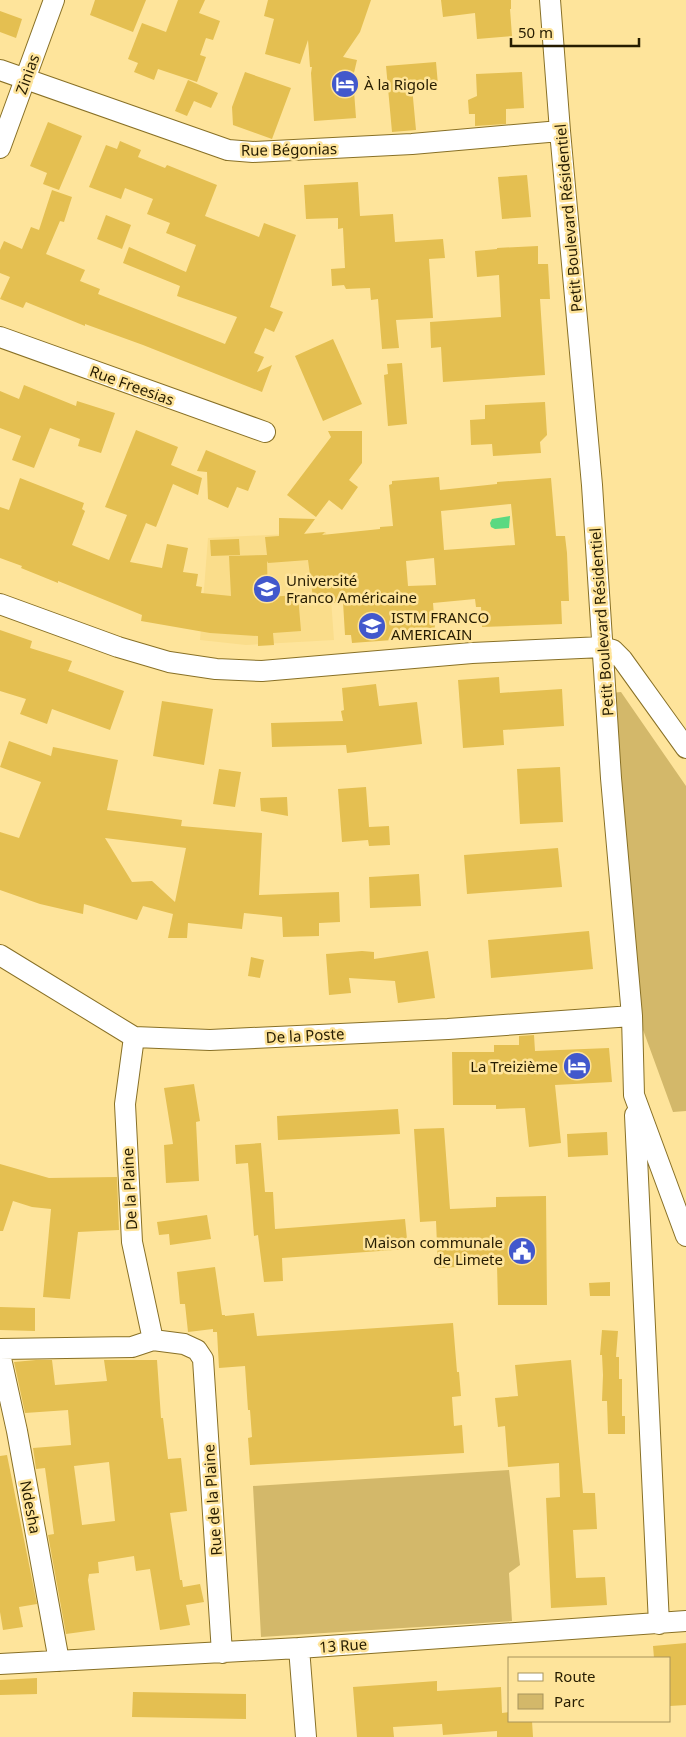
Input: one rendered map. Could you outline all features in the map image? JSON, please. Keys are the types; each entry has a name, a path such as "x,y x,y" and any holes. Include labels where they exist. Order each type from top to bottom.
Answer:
{"street":[{"name":"Zinias","path":"0,148 54,0"},
{"name":"Petit Boulevard Résidentiel","path":"550,0 592,485 612,778 632,1016 634,1095 686,1236"},
{"name":"Rue Bégonias","path":"0,70 228,150 253,152 412,144 560,131"},
{"name":"Rue Freesias","path":"0,337 265,432"},
{"path":"0,604 118,648 169,662 216,669 262,671 472,653 603,647 613,650 622,659 686,748"},
{"name":"De la Poste","path":"0,955 134,1037 210,1040 448,1029 632,1016"},
{"name":"De la Plaine","path":"134,1037 125,1104 132,1242 153,1340"},
{"path":"634,1095 659,1624"},
{"path":"0,1349 132,1347 153,1340"},
{"name":"Rue de la Plaine","path":"153,1340 184,1344 197,1350 203,1359 222,1653"},
{"name":"Ndesha","path":"0,1354 17,1431 59,1661"},
{"name":"13 Rue","path":"0,1664 222,1653 686,1621"},
{"path":"299,1648 306,1737"}],"shaded area":[{"path":"510,516 509,528 495,529 491,527 492,519"},
{"name":"Université Franco Américaine","path":"326,532 334,640 246,645 200,640 208,538"}],"green space":[{"path":"621,692 686,786 686,1111 673,1112 642,1027 610,693"},
{"path":"509,1470 520,1565 509,1573 512,1621 261,1637 253,1486"}],"building":[{"path":"95,0 146,0 133,32 90,15"},
{"path":"178,0 205,0 199,13 220,21 213,40 206,38 200,55 206,57 197,82 158,69 154,80 134,72 138,63 128,59 142,23 166,32"},
{"path":"268,0 371,0 360,32 343,57 357,60 353,77 356,118 314,121 312,67 310,67 308,40 300,64 265,54 274,19 264,16"},
{"path":"441,0 511,0 512,36 477,39 475,13 443,17"},
{"path":"0,11 22,19 16,38 0,32"},
{"path":"436,62 438,85 412,87 416,130 392,132 386,66"},
{"path":"245,72 291,88 272,139 233,125 232,107"},
{"path":"522,72 524,108 506,109 506,124 475,126 475,114 469,114 468,100 477,96 476,74"},
{"path":"188,80 218,93 211,108 194,101 187,116 175,111"},
{"path":"48,122 82,136 59,190 43,184 47,173 30,166"},
{"path":"120,141 141,150 138,157 165,168 167,165 217,185 205,216 259,237 264,223 296,235 270,307 283,312 274,332 265,328 254,353 264,357 257,372 272,365 262,392 143,345 85,324 85,326 26,302 23,308 0,299 10,277 0,273 0,250 4,241 22,249 31,227 39,230 52,190 72,197 64,222 60,221 46,254 85,270 80,281 100,289 98,294 225,344 237,317 177,296 180,286 123,263 129,247 186,272 196,245 166,233 170,223 147,214 153,199 125,188 121,199 89,187 106,145 117,149"},
{"path":"527,175 531,217 502,219 498,177"},
{"path":"358,182 360,216 393,214 395,242 443,239 445,258 429,259 433,318 396,320 399,348 382,349 378,299 371,300 370,288 346,289 344,285 332,286 331,269 345,268 343,228 338,229 338,218 306,219 304,185"},
{"path":"106,215 131,225 122,249 97,239"},
{"path":"538,246 538,264 548,264 550,299 540,299 545,375 443,382 441,347 431,348 430,322 501,317 499,275 477,277 475,251"},
{"path":"333,339 362,404 323,421 295,356"},
{"path":"402,363 407,424 388,426 384,375 388,374 387,364"},
{"path":"24,385 76,406 77,401 115,413 101,453 78,446 80,439 50,428 34,468 12,460 21,436 0,428 0,391 19,399"},
{"path":"545,402 547,435 540,442 541,453 493,456 492,444 471,445 470,420 485,419 485,405"},
{"path":"136,430 178,447 171,465 202,478 198,495 173,484 156,527 146,523 130,562 162,568 167,544 188,548 183,572 198,574 196,586 202,587 201,593 231,596 229,556 267,555 265,537 279,536 279,518 315,519 304,534 325,532 322,535 380,529 380,527 393,526 389,485 392,484 392,481 439,477 440,490 497,484 497,482 551,478 556,536 565,536 569,601 561,601 562,624 482,627 481,607 476,607 475,599 433,603 435,629 405,631 406,639 352,643 351,635 345,635 343,602 314,605 308,560 268,563 267,561 268,597 298,595 301,631 273,633 274,645 258,646 258,636 210,633 141,621 142,615 58,581 58,583 0,558 0,507 9,510 20,478 84,503 82,509 85,511 72,545 109,560 127,515 105,507","holes":["511,504 515,545 444,550 441,511","434,558 436,585 408,586 406,561"]},
{"path":"328,431 362,431 362,463 349,480 358,487 342,510 329,500 316,517 287,495 331,437"},
{"path":"206,450 256,471 248,491 237,487 228,508 208,499 207,472 197,471"},
{"path":"239,539 240,555 211,556 210,540"},
{"path":"0,630 32,641 30,648 72,661 68,671 124,691 110,730 52,709 47,724 20,714 26,699 0,691"},
{"path":"499,677 500,693 562,689 564,726 503,730 504,745 463,748 458,680"},
{"path":"376,684 379,706 417,702 422,744 347,753 346,745 272,747 271,723 343,721 341,711 344,710 342,688"},
{"path":"162,701 213,709 204,765 153,756"},
{"path":"9,741 51,756 53,747 118,760 107,810 182,820 181,826 262,833 259,895 339,892 340,922 319,923 319,936 283,937 282,917 244,913 242,929 188,923 187,938 168,938 173,914 143,906 137,920 84,904 83,914 40,904 0,890 0,832 19,838 41,782 0,767","holes":["105,838 186,848 175,902 152,881 132,882"]},
{"path":"560,767 563,822 520,824 517,769"},
{"path":"219,769 241,772 235,807 213,804"},
{"path":"366,787 369,827 389,826 390,845 369,846 368,840 342,842 338,789"},
{"path":"287,797 288,816 261,811 260,798"},
{"path":"558,848 562,887 467,894 464,855"},
{"path":"419,874 421,906 370,908 369,877"},
{"path":"589,931 593,969 491,978 488,940"},
{"path":"428,951 435,998 398,1003 395,981 349,978 351,993 329,995 326,954 374,952 374,959"},
{"path":"251,957 264,960 260,978 248,976"},
{"path":"534,1035 535,1051 609,1048 612,1082 555,1085 561,1143 529,1147 525,1108 496,1109 496,1105 453,1105 452,1052 494,1052 494,1045 519,1045 519,1036"},
{"path":"194,1084 200,1121 196,1122 199,1181 166,1183 164,1145 173,1144 164,1088"},
{"path":"398,1109 400,1134 278,1140 277,1116"},
{"path":"444,1128 450,1209 496,1207 496,1197 546,1196 547,1305 498,1305 497,1265 438,1268 436,1221 420,1222 414,1129"},
{"path":"607,1132 608,1155 568,1157 567,1134"},
{"path":"261,1143 265,1192 273,1192 275,1229 405,1219 408,1249 282,1258 283,1281 264,1282 258,1235 254,1236 248,1163 236,1164 235,1145"},
{"path":"0,1164 49,1178 117,1177 119,1230 78,1232 70,1299 43,1297 51,1209 32,1207 13,1201 3,1231 0,1231"},
{"path":"207,1215 211,1239 170,1245 169,1234 159,1235 157,1222"},
{"path":"215,1267 222,1315 254,1313 257,1336 453,1323 461,1396 452,1397 454,1426 462,1425 464,1453 250,1465 248,1438 252,1437 245,1366 219,1368 217,1332 213,1332 213,1329 188,1332 185,1304 180,1304 177,1272"},
{"path":"610,1282 610,1296 590,1296 589,1283"},
{"path":"0,1307 35,1308 35,1331 0,1330"},
{"path":"602,1330 618,1331 616,1357 619,1357 619,1379 622,1379 622,1416 625,1416 625,1434 608,1434 607,1401 602,1401 603,1375 602,1355 600,1355"},
{"path":"52,1360 55,1385 107,1381 104,1360 157,1360 161,1418 163,1418 168,1459 181,1458 187,1511 170,1513 180,1580 182,1580 183,1587 200,1584 204,1602 186,1605 190,1625 160,1630 150,1569 136,1571 134,1556 98,1562 99,1573 89,1574 88,1580 95,1630 66,1634 48,1535 54,1534 45,1468 36,1469 33,1448 71,1445 68,1410 25,1413 14,1362","holes":["109,1462 115,1521 82,1525 74,1466"]},
{"path":"571,1360 583,1493 595,1493 597,1529 573,1530 576,1578 605,1577 607,1605 551,1608 546,1498 560,1497 559,1463 508,1467 505,1426 498,1427 495,1398 518,1396 515,1365"},
{"path":"7,1455 37,1604 19,1607 23,1627 3,1630 0,1612 0,1456"},
{"path":"686,1643 686,1705 671,1706 671,1657 654,1657 653,1646"},
{"path":"37,1678 37,1694 0,1695 0,1680"},
{"path":"437,1681 437,1691 501,1687 502,1713 508,1712 508,1722 532,1722 533,1737 497,1737 497,1731 443,1735 442,1724 393,1727 394,1737 357,1737 353,1687"},
{"path":"133,1692 246,1694 246,1719 132,1717"}],"place":[{"name":"À la Rigole","path":"345,84"},
{"name":"Université Franco Américaine","path":"267,589"},
{"name":"ISTM FRANCO AMERICAIN","path":"372,626"},
{"name":"La Treizième","path":"577,1066"},
{"name":"Maison communale de Limete","path":"522,1251"}]}
